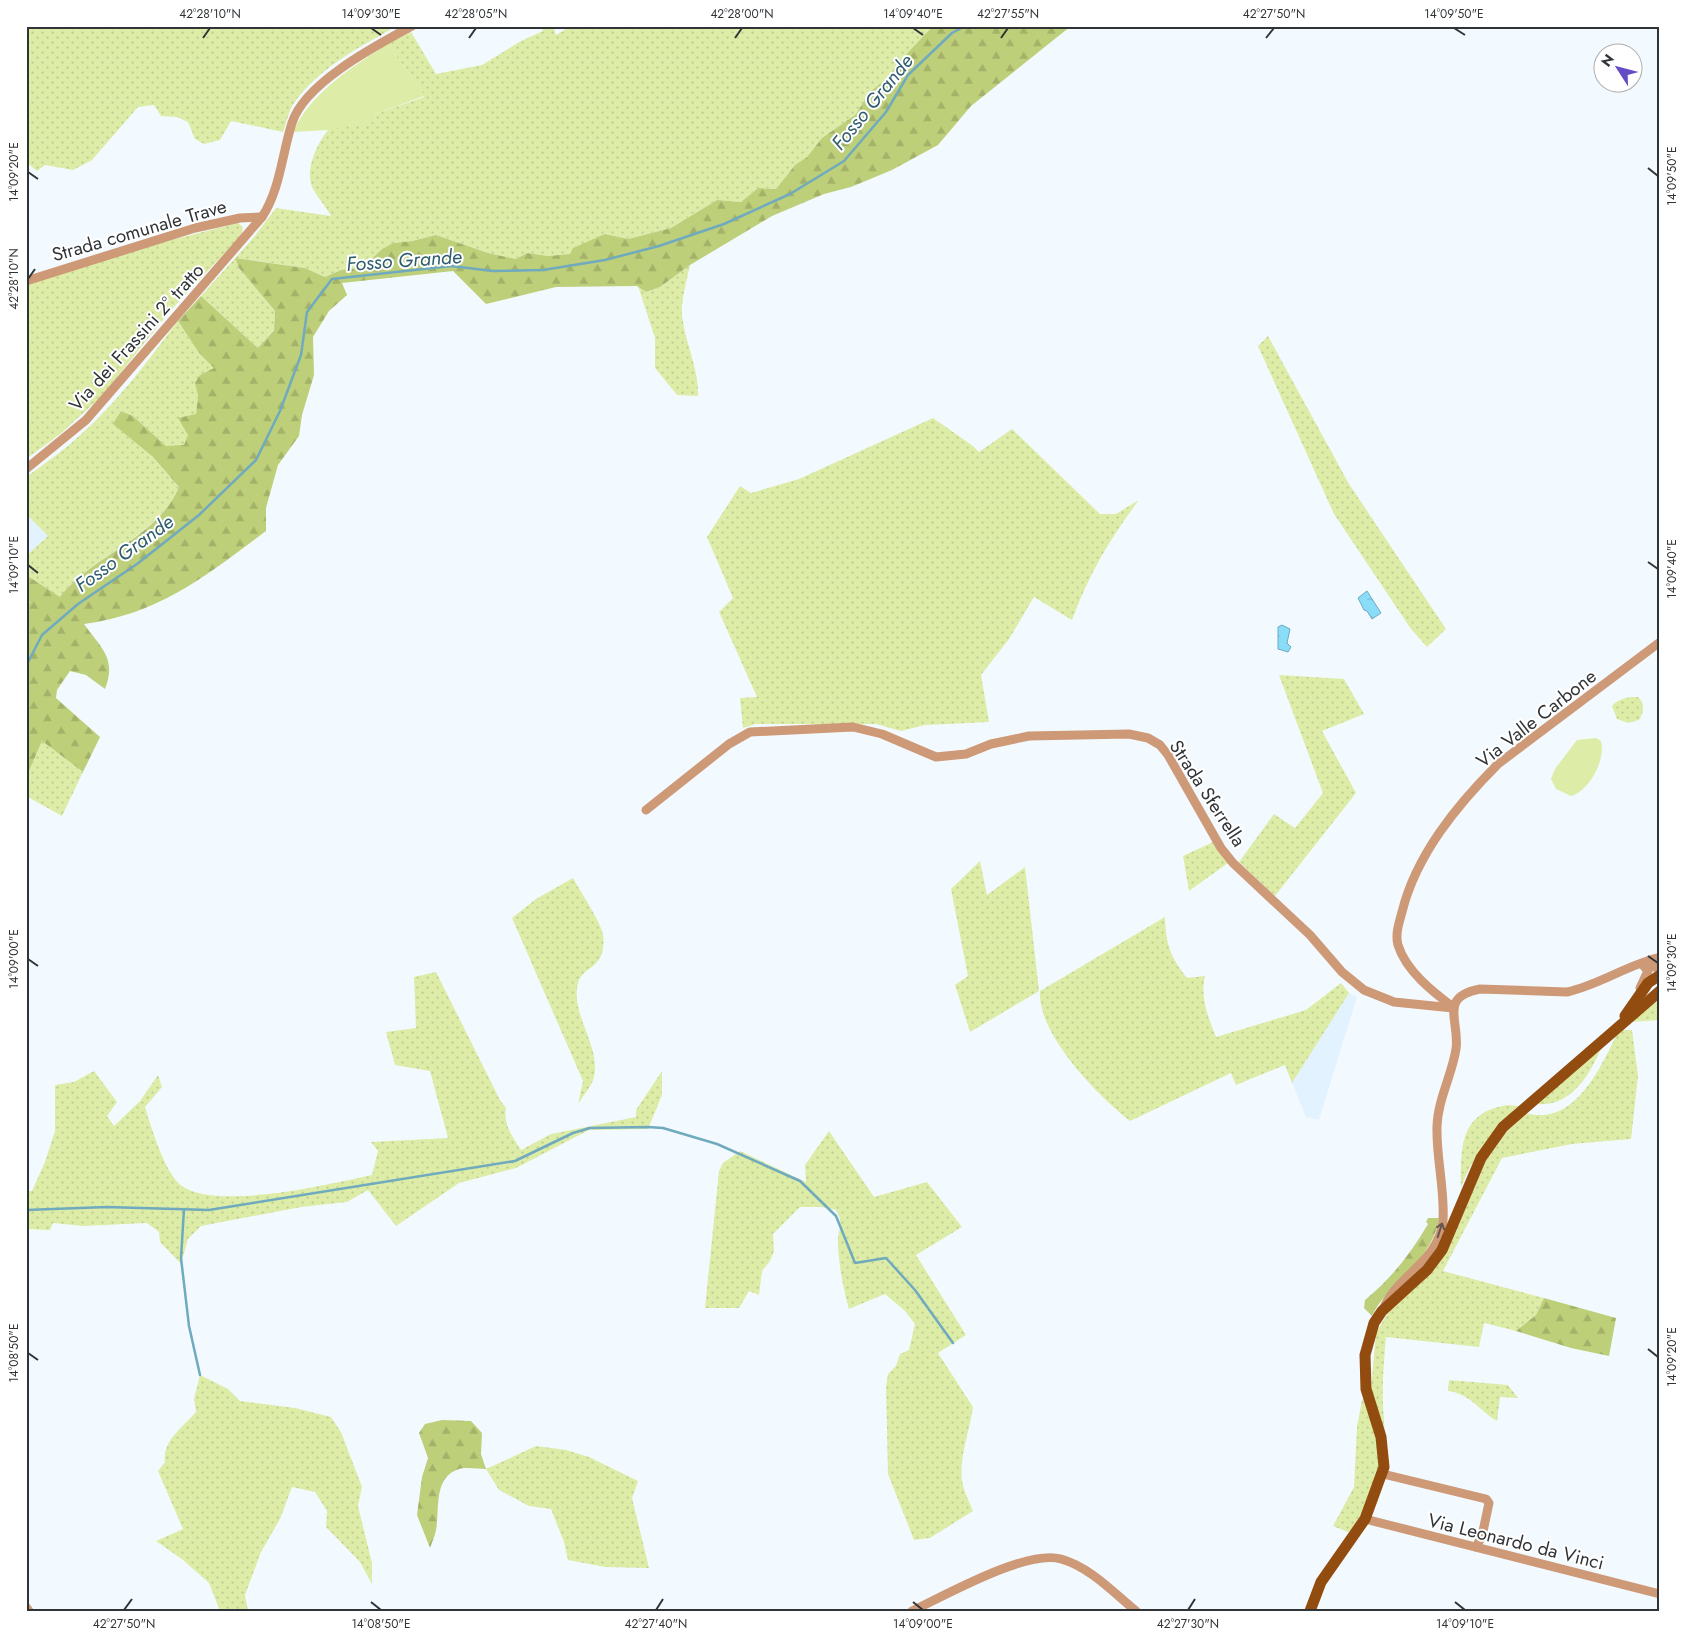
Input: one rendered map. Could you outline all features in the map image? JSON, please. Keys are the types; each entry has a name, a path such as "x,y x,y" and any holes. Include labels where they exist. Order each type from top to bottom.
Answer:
{"main road":[{"path":"1617,1027 1648,983 1660,974"},
{"path":"1310,1611 1320,1582 1365,1519 1383,1474 1384,1467 1380,1437 1367,1397 1365,1370 1369,1334 1382,1311 1427,1270 1442,1250 1481,1158 1503,1127 1658,992"}],"street":[{"name":"Via dei Frassini 2° tratto","path":"26,469 86,420 262,217 273,194 292,120 303,102 319,84 376,46 412,26"},
{"name":"Strada comunale Trave","path":"26,281 195,228 240,218 262,217"},
{"name":"Via Valle Carbone","path":"1453,1008 1432,990 1413,969 1399,948 1397,930 1407,892 1417,868 1444,827 1479,783 1498,764 1660,642"},
{"name":"Strada Sferrella","path":"646,810 729,744 750,732 853,727 882,734 936,757 966,754 991,744 1029,736 1129,734 1148,738 1160,745 1168,755 1212,833 1233,863 1310,935 1342,972 1364,990 1394,1002 1453,1008"},
{"path":"1382,1311 1387,1297 1434,1249 1443,1222 1437,1126 1440,1102 1454,1060 1457,1044 1453,1008 1458,998 1466,992 1480,989 1567,992 1580,989 1659,958"},
{"path":"1639,965 1660,968"},
{"path":"1636,998 1648,971 1639,965"},
{"path":"1383,1474 1486,1499 1489,1503 1482,1536 1476,1547"},
{"name":"Via Leonardo da Vinci","path":"1365,1519 1660,1594"},
{"path":"912,1611 1020,1562 1044,1557 1061,1559 1078,1567 1136,1611"},
{"path":"26,1607 29,1611"}],"shaded area":[{"path":"26,514 48,536 26,556"},
{"path":"1349,993 1357,997 1319,1120 1306,1117 1292,1083"}],"green space":[{"path":"26,26 397,26 340,60 313,81 292,106 283,132 231,121 220,140 204,144 195,139 188,122 177,117 161,116 154,105 138,107 92,160 73,170 45,165 37,171 26,162"},
{"path":"541,26 553,26 556,35 571,26 933,26 896,65 889,76 870,92 855,115 822,138 807,157 795,165 776,189 758,188 741,202 717,200 671,228 628,239 605,234 570,254 548,256 527,253 516,259 488,253 436,235 412,241 393,243 382,249 363,267 341,270 325,277 305,268 236,258 239,268 275,311 274,329 258,348 201,296 254,237 276,208 331,216 313,189 310,174 316,149 329,129 377,121 375,114 424,97 421,89 387,44 411,32 436,74 482,65 521,41 543,31"},
{"path":"933,26 1071,26 971,106 938,145 892,170 851,187 824,194 772,216 690,265 660,287 646,292 637,286 556,287 486,304 453,271 342,283 347,295 329,311 313,337 314,375 302,415 299,436 278,465 266,508 266,531 203,577 159,602 111,619 84,624 101,647 108,661 109,669 105,689 86,675 70,671 57,690 56,698 100,737 83,772 42,741 26,778 26,607 30,602 26,600 26,575 60,597 89,569 156,520 169,505 179,487 153,457 113,424 121,411 133,416 166,446 184,445 188,435 178,418 196,414 198,395 195,383 200,375 214,368 199,353 178,321 201,296 258,348 274,330 275,311 239,268 235,258 305,268 325,277 341,270 363,267 382,249 393,243 412,241 436,235 488,253 516,259 527,253 548,256 570,254 573,248 605,234 628,239 671,228 717,200 741,202 758,188 776,189 795,165 807,157 822,138 855,115 870,92 889,76 896,65"},
{"path":"387,44 421,89 424,96 375,114 377,121 328,130 293,132 310,105 321,93"},
{"path":"238,223 243,227 242,233 237,240 171,310 101,397 59,435 26,459 26,284 152,245"},
{"path":"690,265 683,297 682,315 696,375 698,396 677,395 655,368 655,338 638,286 646,292 660,287"},
{"path":"178,321 199,353 215,368 200,375 196,414 184,446 166,446 133,416 121,411 114,424 153,457 179,487 169,505 155,520 89,569 60,598 26,575 26,556 48,536 26,514 26,477 66,448 105,411 143,367"},
{"path":"1268,336 1349,484 1446,629 1427,647 1411,629 1334,514 1258,346"},
{"path":"933,418 979,452 1012,429 1100,514 1116,514 1139,500 1101,558 1085,588 1072,620 1034,597 1009,639 981,675 989,722 925,725 901,731 876,724 756,724 743,728 740,698 757,697 719,612 733,598 707,537 740,486 751,493 799,479"},
{"path":"1279,675 1344,679 1364,714 1322,731 1356,793 1275,896 1239,862 1274,814 1295,828 1323,793"},
{"path":"1638,697 1642,702 1643,708 1639,720 1628,723 1617,719 1612,706 1618,701"},
{"path":"1596,738 1601,741 1601,757 1595,774 1590,781 1578,793 1571,796 1556,789 1551,779 1555,769 1577,740"},
{"path":"42,741 83,772 62,816 26,796 26,778"},
{"path":"1213,842 1228,863 1189,891 1183,856"},
{"path":"980,861 987,895 1025,867 1039,991 970,1032 955,985 968,976 951,889"},
{"path":"573,878 599,923 603,935 603,946 598,961 581,977 578,983 578,1006 590,1042 595,1065 593,1080 578,1104 583,1081 512,918 536,899"},
{"path":"1165,917 1166,935 1170,950 1181,970 1187,978 1205,976 1204,1000 1216,1037 1306,1010 1341,983 1349,993 1292,1083 1285,1065 1236,1085 1231,1073 1130,1121 1102,1096 1072,1063 1048,1026 1042,1008 1040,991"},
{"path":"436,972 500,1100 506,1108 507,1125 521,1150 551,1134 636,1117 636,1110 662,1071 662,1095 648,1129 589,1130 516,1168 459,1183 396,1226 368,1190 347,1202 301,1207 201,1226 188,1239 181,1264 160,1242 159,1232 147,1223 83,1226 53,1223 50,1230 26,1229 26,1191 32,1191 45,1162 55,1131 55,1085 74,1082 94,1071 117,1102 107,1116 114,1126 140,1101 158,1075 162,1087 145,1107 159,1150 176,1180 182,1186 198,1193 220,1196 246,1196 303,1189 372,1175 378,1151 371,1142 448,1138 430,1071 395,1065 386,1032 416,1028 414,977"},
{"path":"1660,999 1660,1020 1630,1022"},
{"path":"1619,1030 1632,1030 1638,1076 1631,1139 1572,1144 1502,1158 1443,1271 1544,1298 1536,1315 1516,1331 1484,1323 1479,1347 1386,1337 1383,1406 1386,1453 1380,1495 1366,1525 1348,1532 1333,1526 1354,1487 1357,1427 1362,1400 1371,1389 1376,1333 1389,1311 1435,1269 1453,1236 1485,1162 1506,1132 1526,1113 1544,1115 1559,1111 1573,1102 1595,1076"},
{"path":"1601,1049 1584,1079 1569,1095 1559,1101 1548,1104 1536,1104"},
{"path":"1508,1105 1518,1106 1485,1144 1472,1164 1461,1187 1461,1159 1466,1134 1480,1115 1492,1109"},
{"path":"829,1131 874,1197 927,1182 962,1227 916,1255 966,1335 938,1353 973,1407 963,1457 962,1476 965,1492 973,1511 930,1538 914,1540 888,1474 886,1387 888,1374 896,1366 900,1354 909,1350 915,1324 905,1311 885,1294 849,1309 840,1269 838,1239 840,1220 836,1210 821,1207 800,1207 773,1234 774,1251 770,1261 762,1271 759,1295 749,1291 739,1308 705,1308 719,1171 723,1163 740,1151 806,1182 805,1165"},
{"path":"1428,1218 1439,1218 1435,1233 1428,1246 1420,1258 1380,1303 1372,1316 1364,1308 1365,1300 1384,1283 1408,1255 1428,1224 1426,1222"},
{"path":"1544,1298 1616,1318 1609,1356 1571,1348 1516,1331 1536,1315"},
{"path":"200,1375 228,1389 240,1401 295,1408 331,1417 341,1432 362,1487 358,1506 372,1563 372,1584 360,1562 326,1527 327,1511 315,1492 292,1487 280,1519 261,1552 245,1595 248,1611 220,1611 209,1583 183,1560 156,1541 183,1529 158,1471 165,1462 165,1454 170,1441 196,1412 194,1399"},
{"path":"1449,1380 1508,1385 1518,1398 1500,1397 1497,1421 1462,1395 1448,1391"},
{"path":"442,1420 471,1421 482,1433 481,1454 486,1469 459,1469 445,1479 439,1495 436,1530 430,1548 417,1515 422,1477 428,1458 419,1433 425,1424"},
{"path":"536,1446 566,1450 589,1457 638,1481 632,1498 649,1568 605,1567 568,1560 564,1542 551,1509 529,1506 499,1490 486,1469"}],"water":[{"path":"1367,591 1381,613 1372,619 1367,611 1364,610 1358,598"},
{"path":"1282,625 1290,629 1287,643 1291,647 1288,652 1278,649 1278,627"}],"waterway":[{"name":"Fosso Grande","path":"26,666 42,635 78,604 137,564 199,515 256,460 280,411 301,355 307,312 332,279 451,266 493,271 543,270 605,260 659,246 724,224 790,194 844,161 886,112 908,75 952,33 965,26"},
{"path":"26,1210 107,1207 209,1210 515,1161 573,1133 590,1128 663,1128 717,1144 800,1181 836,1216 855,1263 886,1258 915,1290 953,1343"},
{"path":"184,1209 181,1258 189,1326 200,1375"}]}
